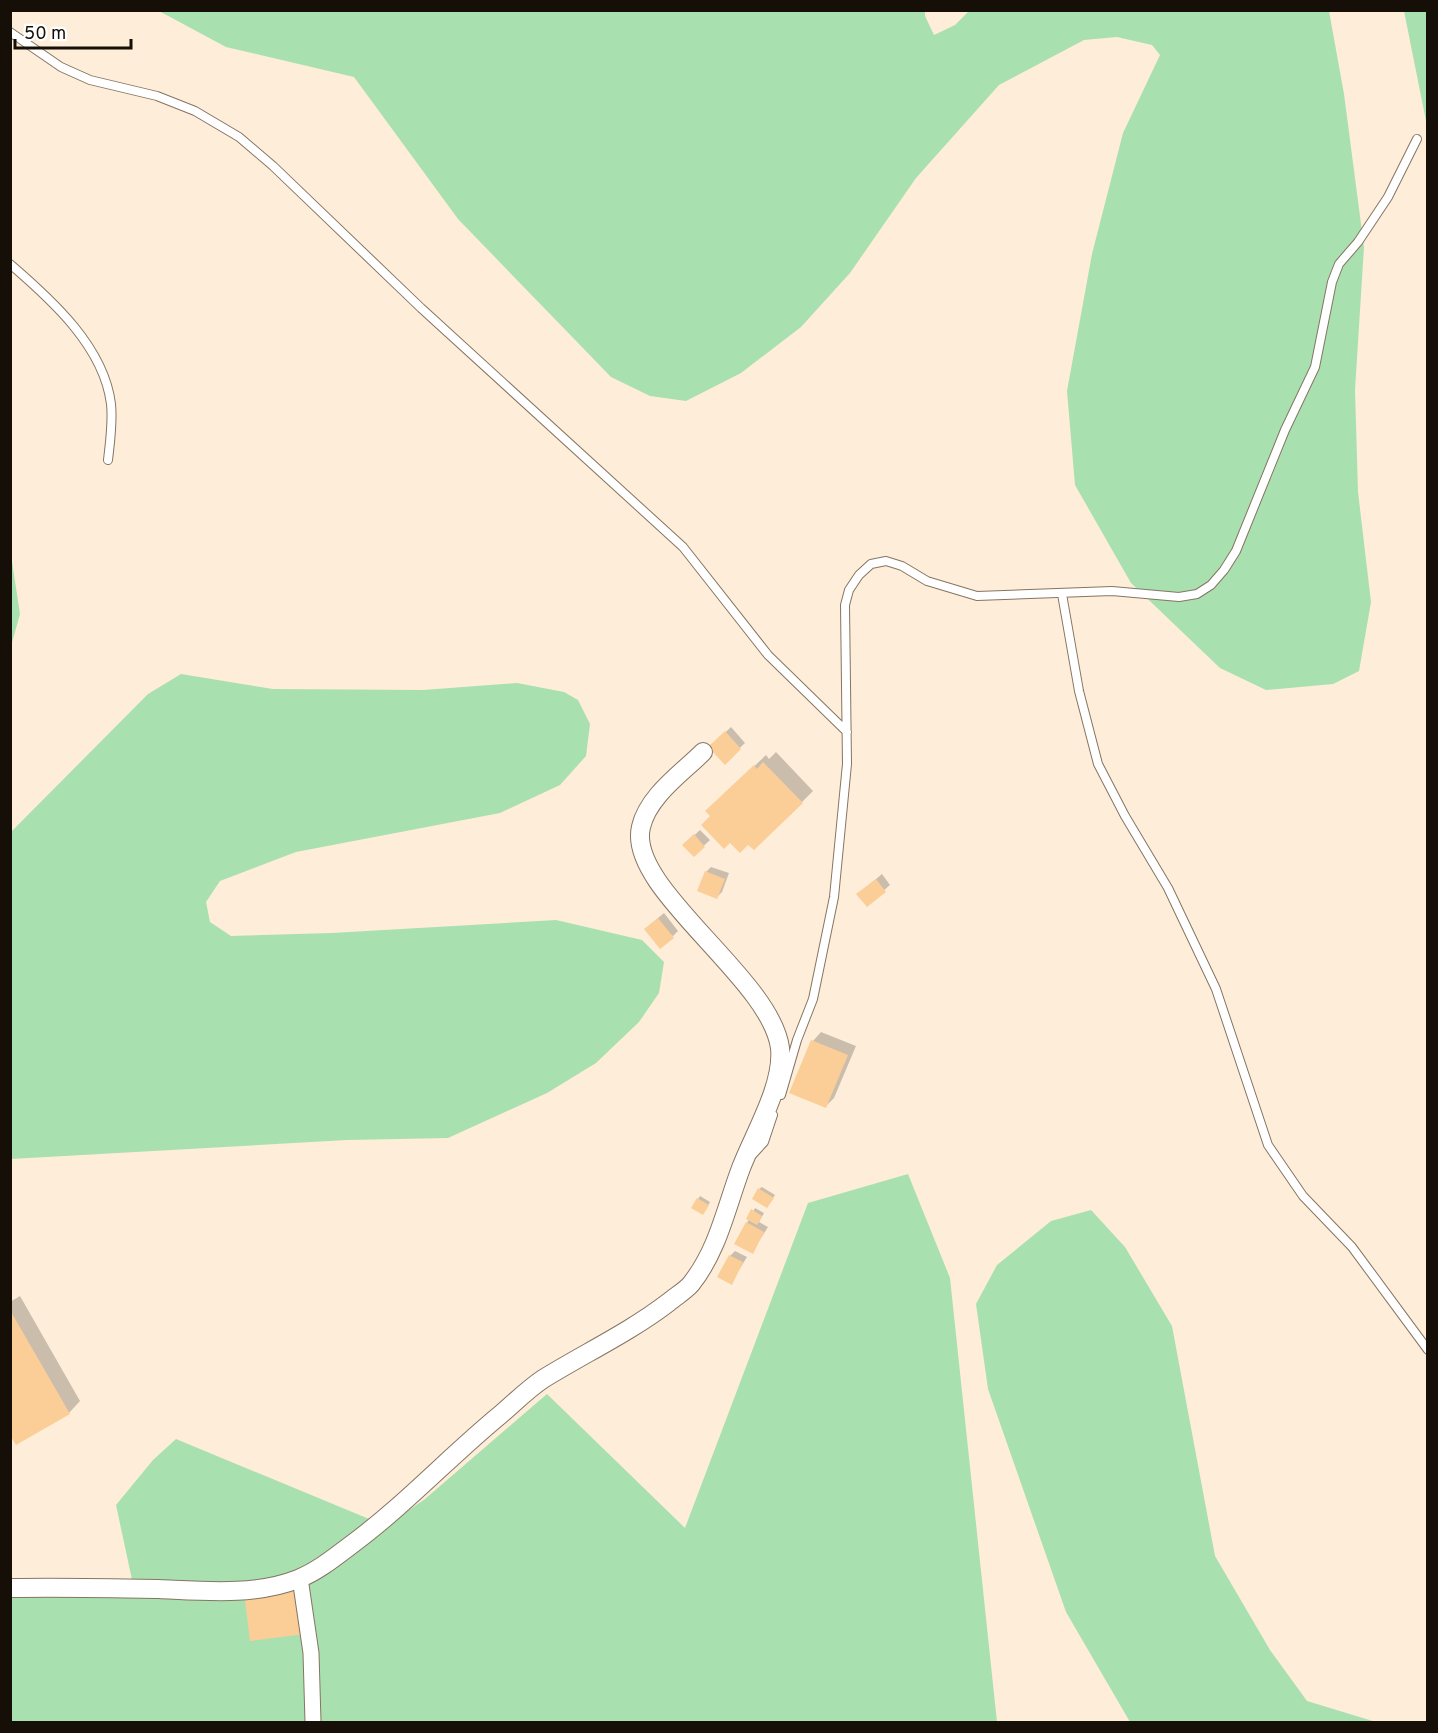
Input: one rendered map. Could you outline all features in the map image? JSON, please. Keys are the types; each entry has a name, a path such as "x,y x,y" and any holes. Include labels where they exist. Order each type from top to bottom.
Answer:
{"street":[{"path":"10,1588 228,1591 275,1586 300,1578 327,1563 372,1529 416,1492 470,1439 539,1382 642,1322 690,1286 715,1244 741,1168 776,1084 780,1050 772,1021 749,988 680,909 649,868 641,847 640,829 648,808 703,752"},
{"path":"300,1578 311,1653 313,1722"}],"lane":[{"path":"10,32 41,55 90,81 157,96 215,121 239,137 273,166 421,308 683,547 768,655 847,732"},
{"path":"741,1168 764,1142 813,999 834,897 847,764 845,605 849,590 859,575 871,564 886,561 902,566 927,581 977,596 1112,591 1179,597 1197,594 1211,585 1224,570 1245,531 1285,430 1315,367 1332,282 1339,264 1358,242 1388,197 1417,139"},
{"path":"10,264 46,297 94,354 104,375 111,404 108,460"},
{"path":"1062,594 1079,691 1098,764 1168,888 1216,988 1268,1145 1303,1196 1352,1247 1428,1350"}],"green space":[{"path":"925,10 925,16 934,35 955,25 969,11 1329,11 1344,94 1364,247 1355,390 1358,492 1371,602 1359,671 1333,684 1266,690 1220,668 1131,583 1075,485 1067,391 1092,254 1123,133 1160,55 1152,45 1117,37 1084,40 999,85 916,178 850,273 801,327 741,373 686,401 650,396 611,377 458,219 354,77 226,47 159,11"},
{"path":"1404,11 1427,11 1427,126"},
{"path":"11,555 20,614 10,646"},
{"path":"181,674 273,689 423,690 517,683 564,692 578,700 590,724 586,756 560,785 500,813 296,852 220,881 206,902 210,922 231,936 332,933 556,920 642,940 664,962 659,993 639,1022 596,1063 547,1093 448,1138 347,1140 11,1159 11,832 148,694"},
{"path":"908,1174 950,1278 997,1722 11,1722 10,1588 134,1589 116,1505 153,1460 176,1439 386,1526 425,1499 547,1394 685,1528 808,1203"},
{"path":"1091,1210 1125,1247 1172,1326 1215,1556 1270,1650 1307,1701 1376,1722 1130,1722 1066,1612 988,1389 976,1304 997,1265 1051,1221"}],"building":[{"path":"725,731 741,749 725,765 708,747"},
{"path":"763,762 803,803 754,850 748,845 740,853 730,843 724,849 701,825 710,816 705,811 754,765 757,769"},
{"path":"694,834 705,847 694,857 682,845"},
{"path":"705,871 725,879 717,899 697,891"},
{"path":"876,879 886,892 867,907 856,894"},
{"path":"658,918 674,938 660,949 644,929"},
{"path":"811,1040 848,1055 826,1108 789,1093"},
{"path":"758,1188 774,1198 767,1208 752,1199"},
{"path":"697,1198 709,1205 703,1215 691,1208"},
{"path":"751,1209 762,1216 757,1225 746,1219"},
{"path":"746,1222 764,1232 753,1254 734,1244"},
{"path":"729,1255 743,1262 732,1285 717,1277"},
{"path":"10,1310 70,1414 16,1445 10,1435"},
{"path":"299,1585 305,1634 250,1641 244,1592"}]}
